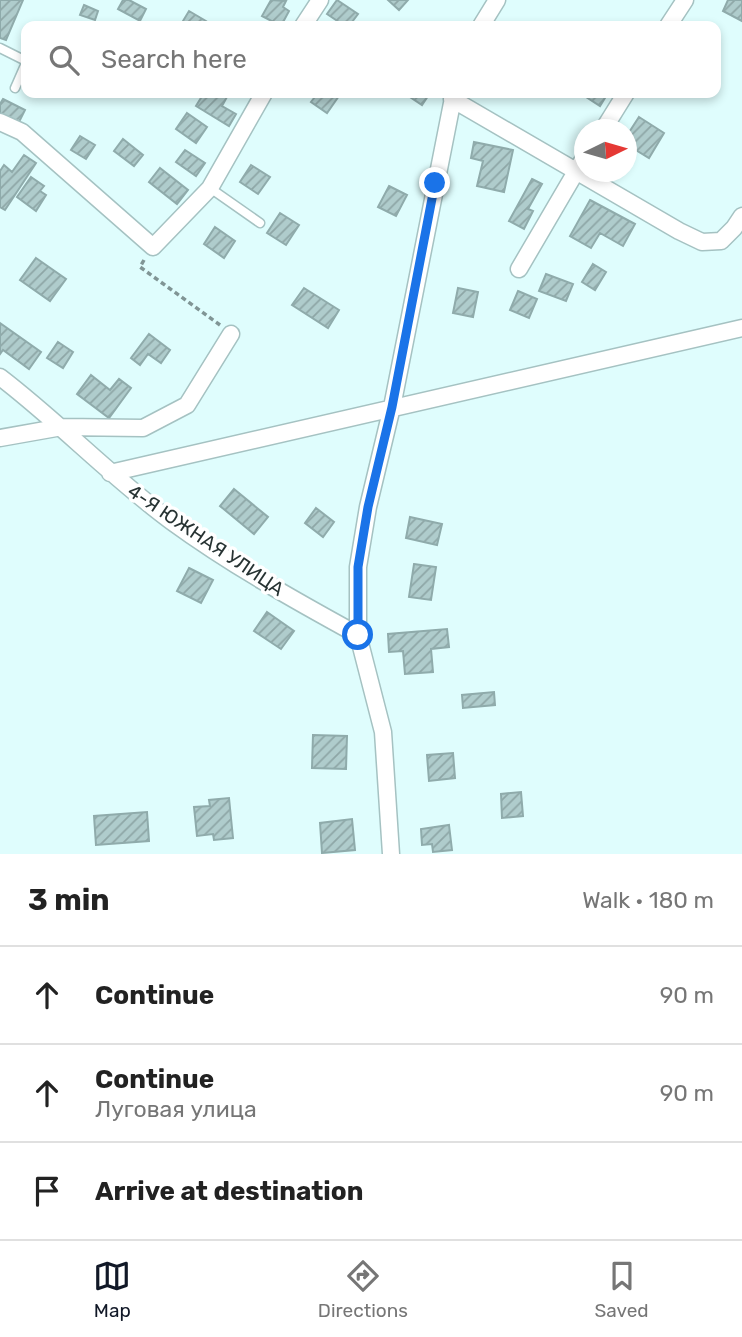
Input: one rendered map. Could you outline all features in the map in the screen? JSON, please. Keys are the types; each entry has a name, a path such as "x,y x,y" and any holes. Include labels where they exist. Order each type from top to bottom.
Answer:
{"street":[{"path":"306,21 320,0"},
{"path":"484,21 497,0"},
{"path":"671,21 685,0"},
{"path":"0,122 22,132 153,247 210,188 261,98"},
{"path":"391,854 383,732 358,635 358,567 453,98"},
{"path":"457,98 574,162"},
{"path":"610,119 623,98"},
{"path":"519,269 574,175"},
{"path":"607,182 702,242 721,242 742,216"},
{"path":"110,473 742,328"},
{"path":"0,438 62,427 143,428 187,405 231,334"},
{"name":"4-Я ЮЖНАЯ УЛИЦА","path":"0,377 62,427 110,473 172,522 260,580 358,635"}],"lane":[{"path":"0,48 21,59"},
{"path":"16,88 21,75"},
{"path":"210,188 260,223"}],"path":[{"path":"153,247 139,267 231,334"}],"building":[{"path":"0,0 23,0 6,40 0,38"},
{"path":"123,0 129,0 146,9 140,21 118,9"},
{"path":"271,0 286,1 283,7 289,11 284,21 272,21 262,16"},
{"path":"337,0 358,14 353,21 338,21 327,14"},
{"path":"388,0 408,0 399,10"},
{"path":"728,0 742,0 742,21 723,11"},
{"path":"84,5 98,11 95,20 80,15"},
{"path":"189,11 206,21 183,21"},
{"path":"201,98 226,98 222,106 236,114 229,126 196,106"},
{"path":"314,98 338,98 327,113 311,102"},
{"path":"412,98 427,98 422,105"},
{"path":"588,98 605,98 600,106"},
{"path":"3,99 25,110 17,126 0,118 0,104"},
{"path":"187,113 207,127 196,143 176,129"},
{"path":"639,117 664,133 649,158 637,151"},
{"path":"80,136 95,145 86,159 71,150"},
{"path":"123,139 143,155 134,166 114,151"},
{"path":"474,142 513,150 504,192 477,186 483,161 471,158"},
{"path":"185,150 205,163 196,176 176,162"},
{"path":"24,155 36,163 5,210 0,207 0,171 4,165 12,172"},
{"path":"251,165 270,177 258,194 240,182"},
{"path":"160,168 188,190 177,204 149,182"},
{"path":"31,177 44,186 40,191 46,195 36,211 17,197"},
{"path":"532,179 542,184 528,209 533,211 524,229 509,221"},
{"path":"389,186 407,195 396,216 378,207"},
{"path":"590,200 635,224 623,246 600,233 591,248 570,236"},
{"path":"280,213 299,225 286,245 267,233"},
{"path":"215,227 235,241 224,258 204,244"},
{"path":"36,258 66,279 50,301 20,280"},
{"path":"593,264 606,272 595,290 582,282"},
{"path":"546,274 573,284 566,301 539,291"},
{"path":"304,288 339,310 328,328 292,305"},
{"path":"458,288 478,292 473,317 453,313"},
{"path":"518,291 537,299 529,318 510,310"},
{"path":"0,323 41,352 29,369 3,350 0,354"},
{"path":"149,334 170,350 161,363 148,354 140,365 131,358"},
{"path":"58,342 73,352 63,368 47,358"},
{"path":"91,375 110,390 119,379 131,388 109,418 77,394"},
{"path":"234,489 268,517 254,534 220,506"},
{"path":"316,508 334,522 323,537 305,523"},
{"path":"410,517 442,524 437,545 406,538"},
{"path":"414,564 436,567 431,600 409,597"},
{"path":"189,568 213,580 201,603 177,591"},
{"path":"267,612 294,631 281,649 254,631"},
{"path":"447,629 449,647 431,649 433,672 405,674 403,651 389,652 388,634"},
{"path":"494,692 495,705 463,708 462,695"},
{"path":"313,735 347,736 346,769 312,768"},
{"path":"453,753 455,778 429,781 427,755"},
{"path":"521,792 523,816 502,818 501,794"},
{"path":"229,798 233,838 214,840 213,834 197,836 194,807 210,806 209,800"},
{"path":"147,812 149,841 96,845 94,816"},
{"path":"352,819 355,850 322,853 320,823"},
{"path":"449,825 452,850 433,852 432,844 422,845 421,829"}],"route":[{"path":"358,635 358,567 368,507 392,407 435,183"}]}
